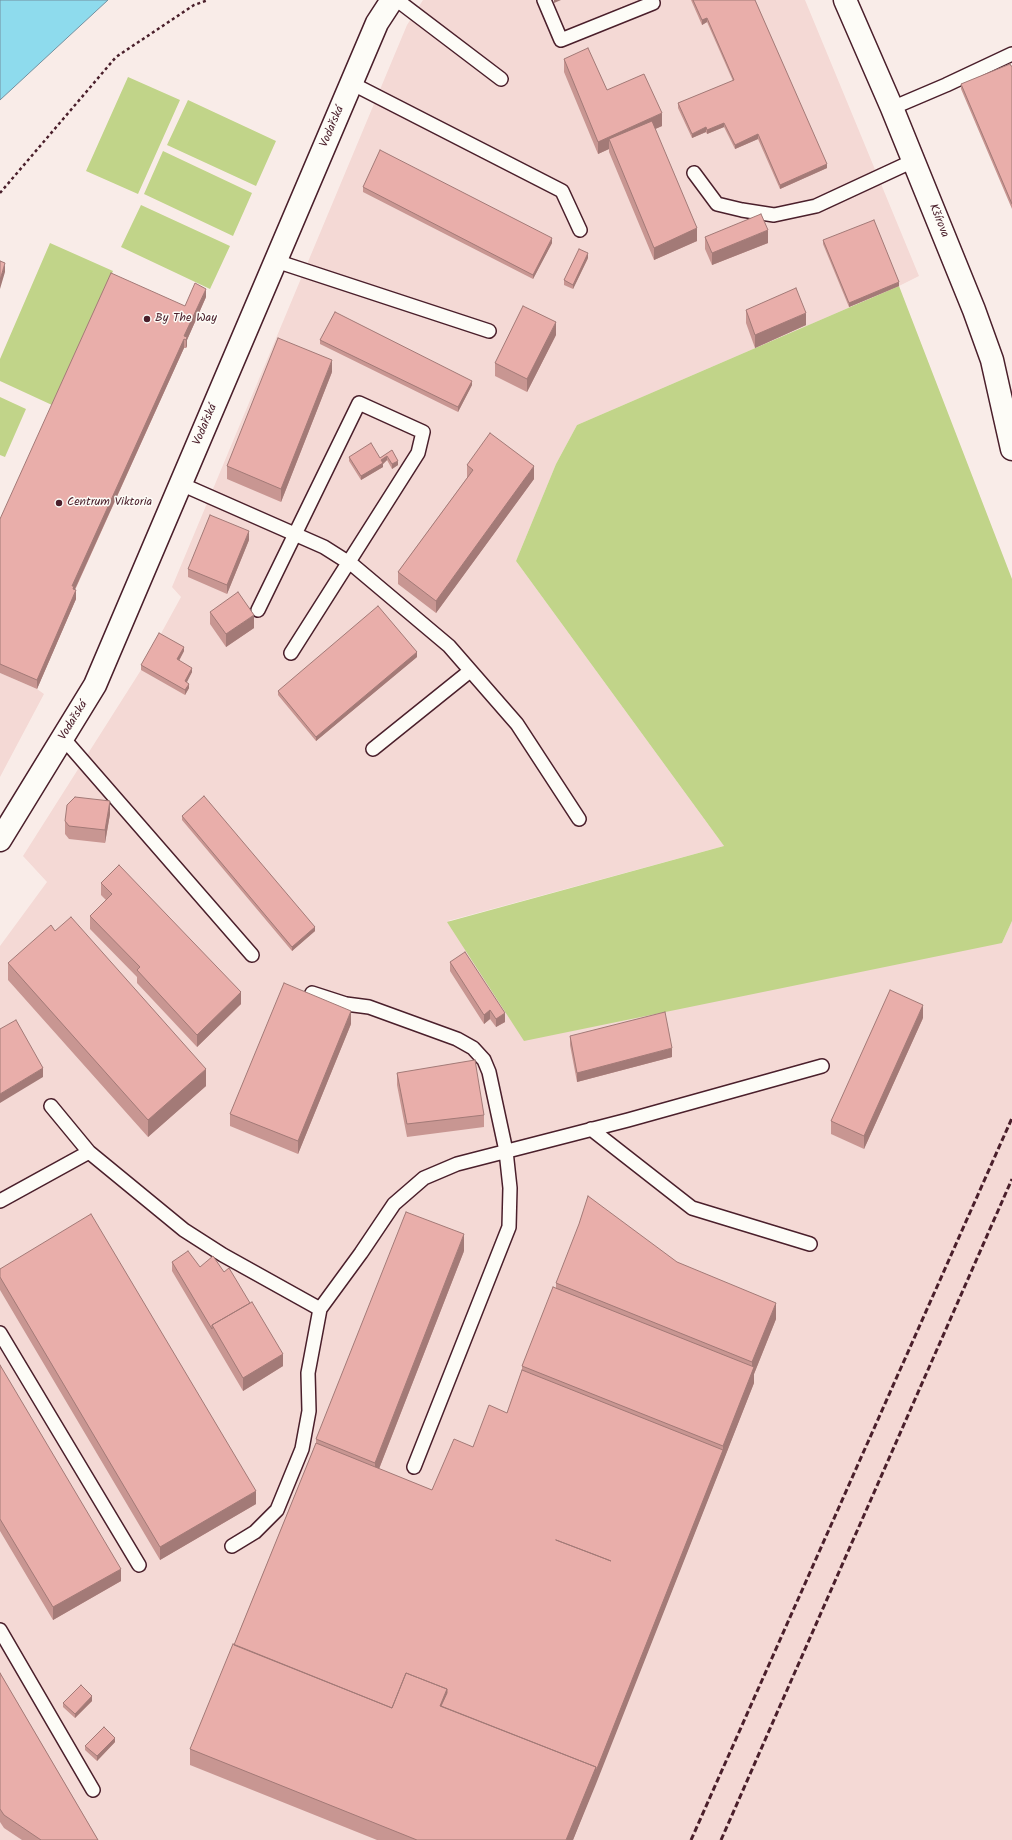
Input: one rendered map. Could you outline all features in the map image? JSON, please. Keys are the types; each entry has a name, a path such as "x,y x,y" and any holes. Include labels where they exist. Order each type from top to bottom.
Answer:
{"street":[{"name":"Vodařská","path":"0,840 95,686 377,23 392,0"},
{"name":"Kšírova","path":"845,0 892,108 974,310 992,360 1012,449"}],"lane":[{"path":"397,0 501,79"},
{"path":"544,0 561,40 653,3"},
{"path":"892,108 1012,54"},
{"path":"351,84 562,191 580,230"},
{"path":"694,173 717,204 742,210 774,214 816,206 913,161"},
{"path":"276,261 489,331"},
{"path":"258,610 359,403 423,432 418,453 291,653"},
{"path":"181,484 324,547 348,562 449,646 516,724 579,819"},
{"path":"373,749 470,671"},
{"path":"63,738 252,955"},
{"path":"312,993 346,1004 369,1007 457,1040 473,1048 484,1060 489,1072 506,1151 510,1188 508,1227 414,1467"},
{"path":"232,1546 255,1532 277,1510 302,1449 308,1411 308,1373 320,1309 361,1253 394,1204 424,1178 457,1164 822,1066"},
{"path":"50,1106 89,1152 184,1230 228,1258 320,1309"},
{"path":"591,1129 692,1208 810,1244"},
{"path":"0,1201 89,1152"},
{"path":"0,1333 139,1565"},
{"path":"0,1630 93,1790"}],"path":[{"path":"0,193 116,57 194,5 208,0"}],"shaded area":[{"path":"423,0 805,0 919,276 577,425 556,464 516,561 724,846 448,921 1002,943 1012,921 1012,1840 0,1840 0,946 47,882 23,856 141,670 181,597 172,587 407,25"},
{"path":"0,673 37,689 44,694 0,777"}],"green space":[{"path":"128,77 180,100 138,194 86,171"},
{"path":"188,100 276,141 256,186 167,145"},
{"path":"163,151 252,193 233,236 144,194"},
{"path":"141,205 230,246 210,289 121,247"},
{"path":"50,243 113,271 52,405 0,381 0,359"},
{"path":"899,286 1012,579 1012,921 1002,943 524,1041 447,922 724,846 516,561 556,464 577,425"},
{"path":"0,397 26,409 5,457 0,455"}],"water":[{"path":"0,0 108,0 0,100"}],"building":[{"path":"693,0 755,0 827,164 780,185 758,134 735,145 724,123 707,130 706,127 692,134 678,103 734,80 707,18 702,20"},
{"path":"588,48 607,90 644,74 662,113 598,142 564,59"},
{"path":"1010,64 1012,66 1012,204 961,84"},
{"path":"652,121 697,228 654,248 609,139"},
{"path":"380,150 552,238 533,275 363,187"},
{"path":"761,214 768,230 712,253 705,237"},
{"path":"874,220 899,282 849,303 823,240"},
{"path":"579,249 588,253 573,285 564,280"},
{"path":"0,261 5,263 0,280"},
{"path":"111,273 185,306 195,283 206,289 184,336 187,337 186,340 184,339 72,586 74,586 73,589 76,590 37,680 0,664 0,519"},
{"path":"796,288 806,313 755,335 746,310"},
{"path":"523,306 556,322 527,379 495,363"},
{"path":"335,312 472,381 458,407 320,340"},
{"path":"278,338 332,360 281,489 227,466"},
{"path":"490,433 534,466 436,601 398,572 473,470 467,465"},
{"path":"371,443 380,458 392,450 398,461 392,464 387,456 381,460 383,463 361,476 349,457"},
{"path":"210,515 249,531 227,585 188,569"},
{"path":"238,592 254,615 226,634 210,612"},
{"path":"378,606 417,652 316,737 278,691"},
{"path":"159,633 184,647 177,659 192,668 185,681 189,684 185,690 141,665"},
{"path":"204,796 315,927 292,947 182,816"},
{"path":"75,797 110,801 105,830 69,826 65,821 67,805"},
{"path":"119,865 241,992 197,1035 137,970 140,967 90,916 112,894 101,883"},
{"path":"71,917 206,1069 148,1120 8,963 51,925 55,931"},
{"path":"465,952 505,1013 496,1019 490,1010 484,1015 450,962"},
{"path":"284,983 351,1011 298,1141 230,1114"},
{"path":"890,990 923,1005 864,1136 831,1121"},
{"path":"665,1012 672,1048 577,1073 570,1036"},
{"path":"16,1020 43,1068 0,1094 0,1029"},
{"path":"475,1060 484,1115 407,1124 397,1073"},
{"path":"588,1196 677,1262 776,1303 752,1362 556,1283 579,1224"},
{"path":"406,1212 464,1234 375,1463 316,1439"},
{"path":"91,1214 256,1491 160,1547 0,1277 0,1269"},
{"path":"188,1251 200,1267 213,1256 224,1272 229,1268 250,1303 212,1325 212,1329 172,1262"},
{"path":"553,1287 754,1367 723,1446 522,1366"},
{"path":"252,1302 283,1354 243,1378 212,1325"},
{"path":"0,1365 121,1569 53,1607 0,1519"},
{"path":"522,1370 723,1450 596,1771 596,1767 441,1706 447,1693 447,1689 406,1673 392,1708 234,1645 316,1443 432,1490 454,1439 473,1447 489,1405 507,1413"},
{"path":"233,1644 392,1708 406,1673 447,1689 440,1706 596,1767 566,1840 417,1840 190,1749"},
{"path":"0,1673 98,1840 41,1840 4,1815 0,1809"},
{"path":"81,1685 92,1696 75,1714 63,1703"},
{"path":"104,1727 115,1738 97,1756 85,1746"}],"railway":[{"path":"691,1840 1012,1118"},
{"path":"721,1840 1012,1179"}],"place":[{"name":"By The Way","path":"147,319"},
{"name":"Centrum Viktoria","path":"59,503"}]}
